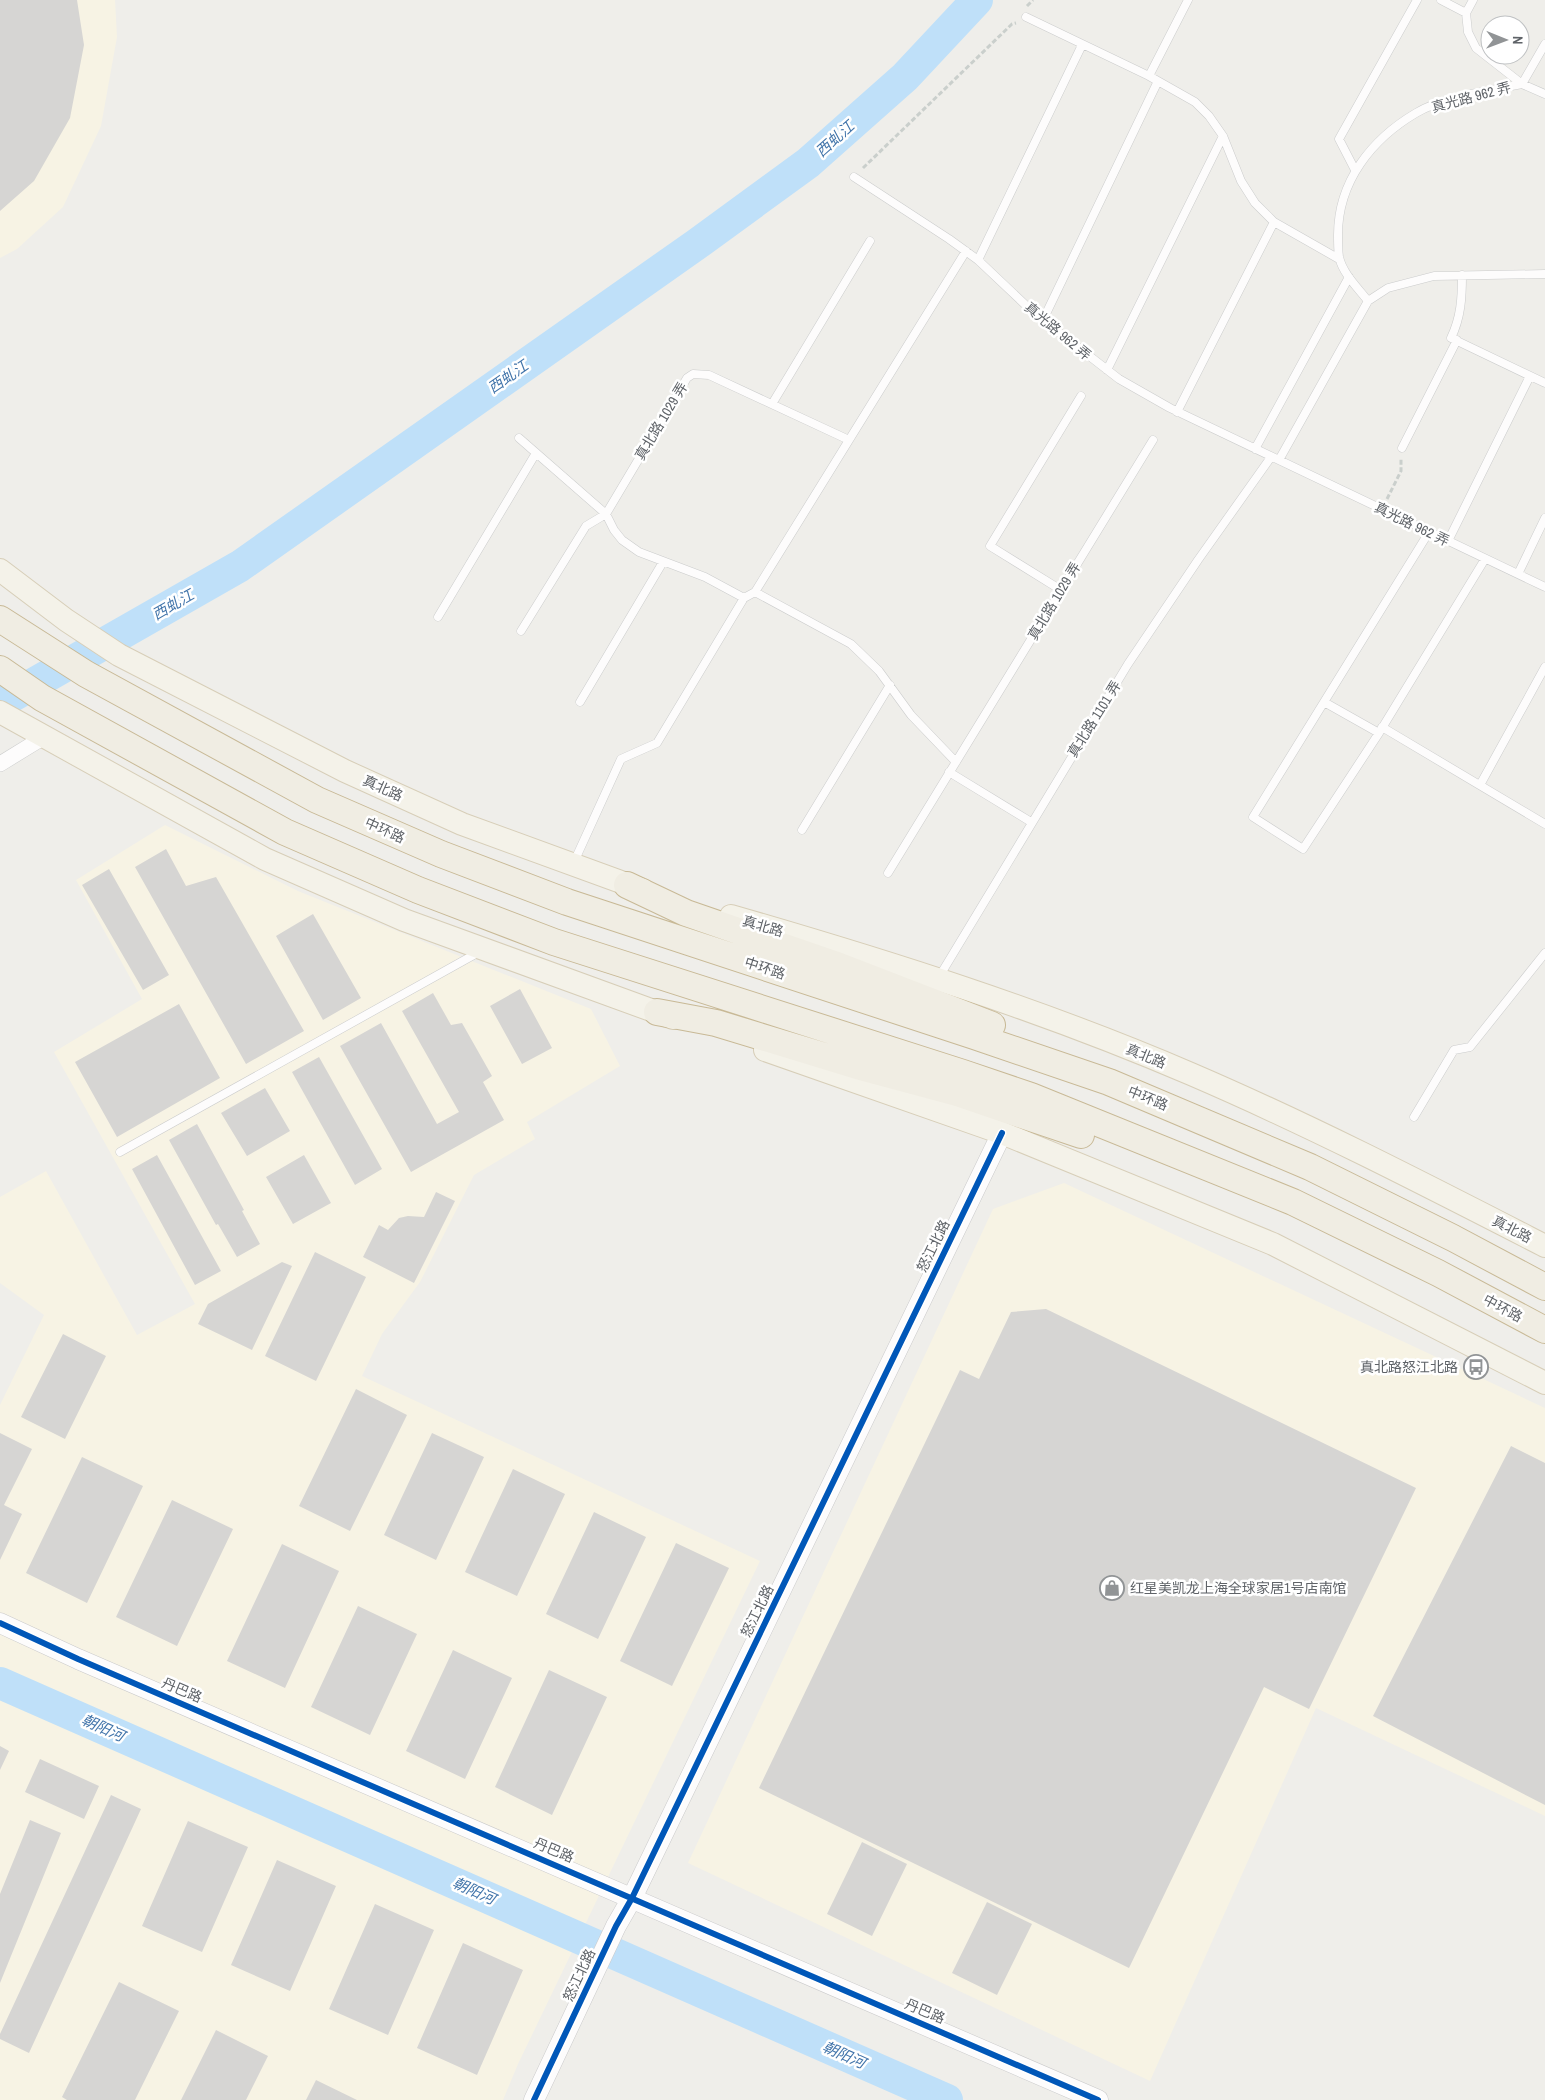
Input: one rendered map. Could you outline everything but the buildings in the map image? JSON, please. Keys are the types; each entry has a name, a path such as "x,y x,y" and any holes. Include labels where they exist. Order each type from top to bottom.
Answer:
{"highway":[{"name":"中环路","path":"0,619 86,674 318,800 441,854 567,902 982,1038 1109,1082 1310,1167 1453,1238 1545,1287"},
{"name":"中环路","path":"0,669 42,698 285,832 418,890 554,942 1031,1096 1294,1202 1438,1273 1545,1330"},
{"path":"627,885 686,913 834,964 970,1016 1109,1082"},
{"path":"657,1012 716,1023 864,1068 957,1093 1184,1171 1294,1202"}],"main road":[{"name":"真北路","path":"0,570 66,620 119,655 345,771 462,824 627,885 938,980 1052,1018 1190,1073 1327,1135 1545,1246"},
{"path":"3,714 265,859 404,920 657,1012 1002,1133 1273,1244 1545,1383"}],"street":[{"path":"0,764 44,737"},
{"name":"怒江北路","path":"534,2100 616,1926 632,1898 1002,1133"},
{"name":"丹巴路","path":"0,1623 78,1659 1098,2100"}],"lane":[{"path":"1149,76 1188,0"},
{"path":"1355,170 1338,139 1417,0"},
{"path":"1441,0 1466,13 1474,0"},
{"name":"真光路 962 弄","path":"1466,13 1468,32 1476,48 1522,84 1545,94"},
{"path":"1026,18 1149,76 1195,102 1209,116 1223,136 1248,194 1274,222 1340,259"},
{"path":"1522,84 1545,44"},
{"path":"978,260 1082,45"},
{"path":"1042,320 1158,81"},
{"name":"真光路 962 弄","path":"1368,301 1349,277 1340,259 1338,218 1344,195 1355,170 1376,145 1417,113 1440,103 1522,84"},
{"path":"1107,370 1223,136"},
{"name":"真光路 962 弄","path":"854,177 978,260 1042,320 1119,379 1177,412 1545,587"},
{"path":"1177,412 1274,222"},
{"path":"772,404 870,241"},
{"path":"573,864 621,759 657,743 744,598 755,592 966,251"},
{"path":"1275,458 1368,301 1388,288 1434,276 1545,274"},
{"path":"1462,276 1462,308 1451,338 1545,383"},
{"path":"1255,449 1349,277"},
{"path":"1402,448 1457,340"},
{"name":"真北路 1029 弄","path":"606,514 687,378 693,374 709,375 849,440"},
{"path":"1448,541 1530,376"},
{"path":"1061,590 990,546 1082,396"},
{"path":"519,438 606,514 614,530 622,540 639,552 705,578 744,598"},
{"name":"真北路 1029 弄","path":"888,873 1152,440"},
{"path":"438,617 536,452"},
{"name":"真北路 1101 弄","path":"938,980 1031,822 1157,620 1264,467 1275,458"},
{"path":"520,631 586,526 606,514"},
{"path":"1518,574 1545,518"},
{"path":"1429,532 1253,817 1303,849 1380,730 1485,558"},
{"path":"580,702 663,562"},
{"path":"755,592 851,644 879,671 911,715 956,762"},
{"path":"1480,786 1545,667"},
{"path":"802,830 890,685"},
{"path":"1324,702 1380,730 1545,824"},
{"path":"949,772 1031,822"},
{"path":"120,1152 484,949"},
{"path":"1414,1117 1454,1050 1470,1047 1545,953"}],"path":[{"path":"854,177 1012,24 1021,22 1026,18 1027,5 1032,0"},
{"path":"1382,510 1401,471 1402,448"}],"shaded area":[{"path":"0,0 115,0 117,37 101,126 63,207 17,249 0,258"},
{"path":"165,825 298,891 591,1009 620,1066 527,1122 535,1139 474,1175 420,1282 382,1334 362,1376 760,1561 518,2064 503,2100 0,2100 0,1405 44,1315 0,1283 0,1197 46,1171 137,1335 195,1304 54,1052 142,999 76,880"},
{"path":"1064,1183 1545,1408 1545,1816 1316,1708 1150,2081 688,1863 993,1209"}],"waterway":[{"name":"西虬江","path":"0,703 240,566 697,244 808,163 905,77 977,0"},
{"name":"朝阳河","path":"0,1683 947,2100"}],"cycle path":[{"path":"534,2100 616,1926 632,1898 1002,1133"},
{"path":"0,1623 78,1659 1098,2100"}],"place":[{"name":"真北路怒江北路","path":"1476,1367"},
{"name":"红星美凯龙上海全球家居1号店南馆","path":"1112,1588"}]}
